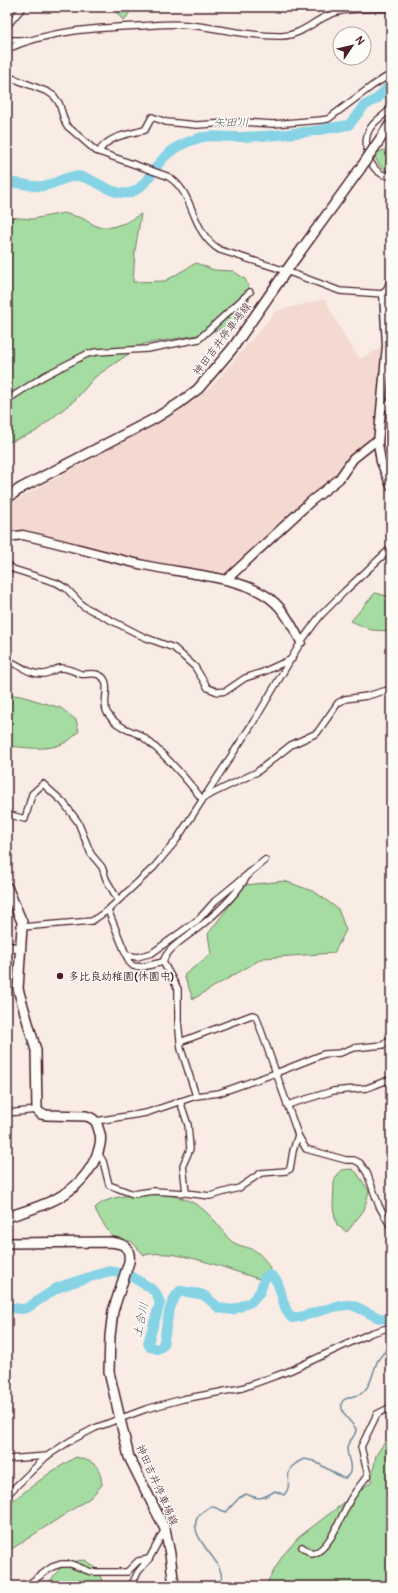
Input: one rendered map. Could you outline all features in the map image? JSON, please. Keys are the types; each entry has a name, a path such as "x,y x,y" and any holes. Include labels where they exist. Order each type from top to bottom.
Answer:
{"main road":[{"name":"神田吉井停車場線","path":"7,498 21,488 154,419 198,389 215,371 232,349 286,270 360,169 391,123"},
{"path":"7,887 22,922 18,989 36,1050 37,1110 41,1114 86,1116 96,1121 101,1138 98,1153 88,1171 70,1191 44,1206 7,1217"},
{"name":"神田吉井停車場線","path":"7,1243 118,1243 125,1246 130,1255 126,1274 113,1311 109,1372 119,1418 130,1457 165,1529 174,1586"}],"street":[{"path":"7,26 23,7"},
{"path":"7,40 29,40 92,28 176,24 224,31 281,36 291,35 303,31 328,16 338,12 391,8"},
{"path":"7,49 29,40"},
{"path":"99,152 115,138 145,130 152,118 166,122 197,125 242,122 273,124 328,119 372,86 391,74"},
{"path":"7,76 48,92 54,96 59,103 66,125 99,152 167,176 178,183 201,231 208,241 216,248 286,270 340,291 384,294 391,299"},
{"path":"391,108 377,119 368,132 367,146 369,159 377,171 386,176 391,176"},
{"path":"391,280 384,294 387,345 378,443 381,462 391,486"},
{"path":"7,400 44,376 87,354 116,350 147,349 200,339 250,292"},
{"path":"382,407 387,406 391,400"},
{"path":"226,580 310,502 339,479 353,459 373,443 378,443"},
{"path":"7,537 23,535 144,565 226,580 256,589 275,602 287,617 301,642"},
{"path":"22,927 92,921 108,910 163,857 175,842 256,718 301,642 321,615 391,548"},
{"path":"7,564 13,569 57,584 67,589 83,606 144,636 174,648 195,667 208,688 218,692 226,691 245,678 292,659"},
{"path":"7,661 16,663 27,672 34,673 44,674 60,668 67,668 80,674 99,674 104,680 106,690 105,711 109,716 121,726 142,736 160,752 184,775 202,799"},
{"path":"202,799 256,772 291,745 317,733 338,703 345,699 367,696 391,689"},
{"path":"7,814 25,819 32,794 43,784 63,802 78,822 91,854 102,867 106,879 118,900"},
{"path":"126,955 137,957 152,953 199,919 215,901 265,860"},
{"path":"196,1096 181,1049 178,1022 178,989 163,962 164,957 220,910 245,881 249,873"},
{"path":"108,910 129,962 133,966 142,967 163,962"},
{"path":"7,948 20,948"},
{"path":"180,1042 252,1015 256,1016 265,1038 287,1105 298,1134 306,1149 346,1160 354,1160 360,1163 367,1173 379,1206 391,1227"},
{"path":"96,1121 146,1113 196,1096 219,1093 324,1054 340,1053 353,1048 383,1044 391,1038"},
{"path":"287,1105 327,1092 367,1088 391,1079"},
{"path":"180,1101 188,1125 190,1149 183,1164 186,1193"},
{"path":"7,1113 37,1110"},
{"path":"98,1153 103,1161 109,1184 133,1194 153,1191 210,1196 239,1188 261,1173 286,1171 290,1169 293,1150 298,1134"},
{"path":"7,1495 47,1456 70,1441 119,1418 183,1399 242,1388 289,1371 371,1334 391,1327"},
{"path":"302,1546 312,1554 317,1553 328,1542 350,1499 368,1475 360,1447 377,1414 391,1407"},
{"path":"7,1459 47,1456"},
{"path":"132,1586 138,1572 149,1559 165,1529"},
{"path":"26,1586 52,1567 61,1564 71,1564 91,1572 127,1572 138,1561 149,1559"}],"shaded area":[{"path":"325,299 344,336 360,359 381,348 375,434 373,438 350,455 335,475 226,574 146,563 28,530 19,529 7,531 7,508 15,501 175,414 196,399 214,384 276,311"}],"green space":[{"path":"111,7 133,7 124,21"},
{"path":"391,148 391,170 387,171 380,166 374,156 378,152"},
{"path":"64,213 82,218 98,227 112,227 125,223 141,214 135,251 133,282 165,281 196,263 214,270 233,271 245,279 251,293 246,308 233,325 204,334 143,344 95,377 76,399 35,432 7,443 7,217 32,219"},
{"path":"375,593 391,597 391,631 371,630 351,621"},
{"path":"7,694 21,696 61,708 76,720 79,731 64,743 46,748 7,746"},
{"path":"285,881 315,892 338,909 346,930 334,953 263,958 193,999 184,975 211,954 208,934 245,885"},
{"path":"352,1169 357,1173 369,1191 364,1210 347,1232 337,1225 333,1208 334,1181 341,1170"},
{"path":"162,1194 185,1199 203,1209 217,1223 231,1241 254,1250 265,1260 270,1268 268,1277 259,1279 217,1265 171,1254 144,1255 131,1241 119,1240 112,1237 97,1214 95,1208 101,1203 118,1197"},
{"path":"391,1433 391,1586 265,1586 283,1555 299,1537 371,1482 376,1455"},
{"path":"76,1457 95,1465 100,1473 102,1485 90,1498 7,1552 7,1505 51,1472"},
{"path":"85,1560 96,1569 102,1580 99,1586 48,1586 52,1578 63,1566 72,1562"}],"waterway":[{"name":"矢田川","path":"7,184 16,183 43,186 69,177 77,176 84,177 115,192 129,193 143,185 167,155 179,146 188,142 206,137 282,135 349,125 364,106 378,98 391,84"},
{"name":"土合川","path":"7,1307 21,1309 27,1308 57,1288 109,1271 119,1273 132,1277 156,1293 160,1303 148,1343 150,1347 157,1349 163,1345 172,1302 180,1291 200,1294 205,1296 219,1308 232,1310 251,1302 260,1292 265,1277 270,1275 277,1282 285,1308 292,1318 343,1305 355,1306 376,1317 386,1319 391,1318"},
{"path":"221,1586 222,1576 219,1567 198,1535 196,1522 199,1515 211,1506 226,1512 239,1498 246,1494 261,1498 275,1491 284,1495 287,1490 288,1477 291,1468 296,1463 304,1459 314,1461 345,1478 350,1472 347,1446 355,1435 356,1429 342,1410 342,1402 362,1393 365,1390 370,1382 378,1360 391,1345"}],"place":[{"name":"多比良幼稚園(休園中)","path":"60,976"}]}
